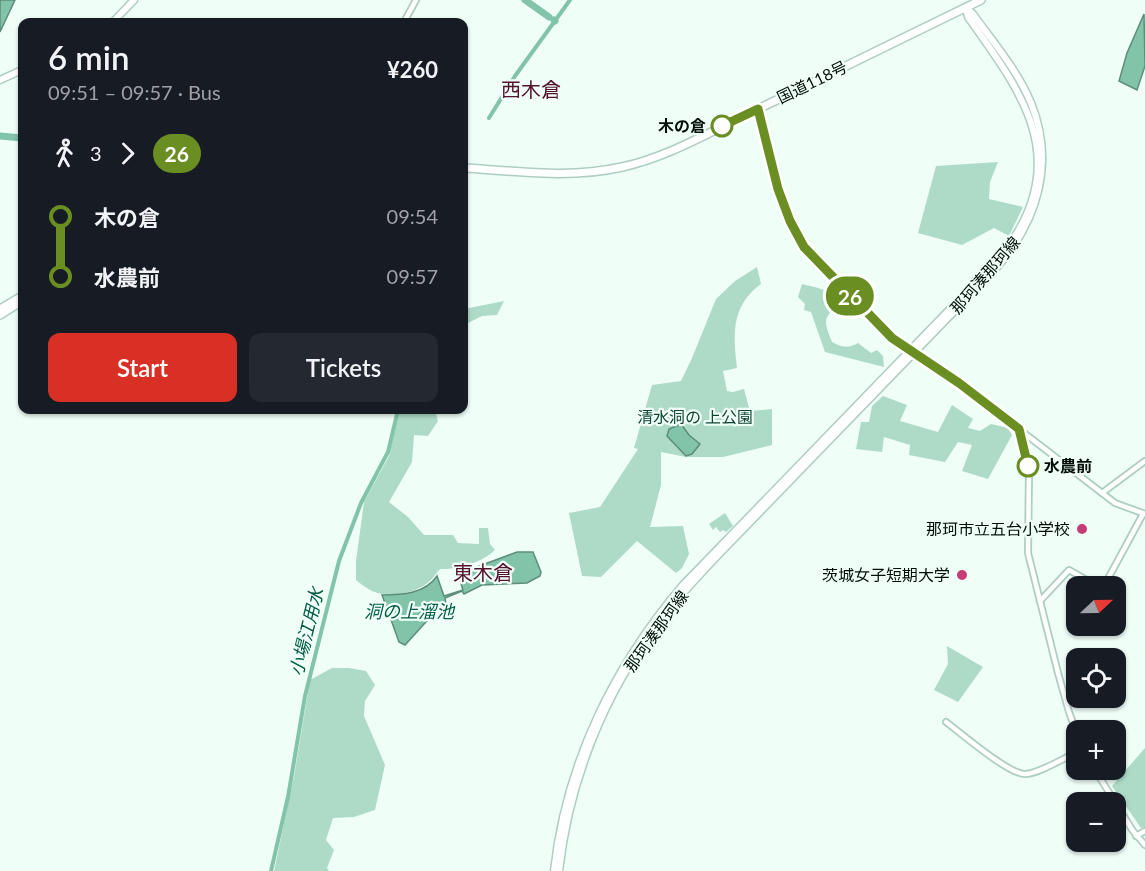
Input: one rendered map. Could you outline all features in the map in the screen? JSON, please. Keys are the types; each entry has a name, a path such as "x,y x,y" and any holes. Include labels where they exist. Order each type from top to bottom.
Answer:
{"highway":[{"name":"国道118号","path":"468,168 550,174 594,172 623,167 657,156 981,0"},
{"path":"0,309 18,298"},
{"path":"0,315 18,304"}],"main road":[{"path":"117,18 134,0"},
{"name":"那珂湊那珂線","path":"554,871 563,815 581,755 610,690 644,633 682,585 1014,247 1028,223 1040,185 1041,146 1038,123 1031,103 1008,64 973,14 966,8"},
{"path":"0,80 18,72"},
{"name":"那珂湊那珂線","path":"559,871 567,825 589,748 618,686 643,644 685,590 911,352"}],"street":[{"path":"406,18 416,0"},
{"path":"758,109 778,189 798,237 877,325 911,352 959,383 1102,493 1122,506 1144,514 1110,576"},
{"path":"1019,429 1029,473 1027,546 1072,720"},
{"path":"1102,493 1145,461"},
{"path":"1040,602 1069,570 1080,576"},
{"path":"946,722 1008,768 1021,773 1031,772 1066,757"},
{"path":"1126,820 1145,845"},
{"path":"1136,836 1145,831"}],"green space":[{"path":"998,162 990,182 989,199 1023,207 1009,236 994,228 962,245 918,233 936,166"},
{"name":"清水洞の 上公園","path":"757,267 761,284 744,302 736,322 737,368 723,371 727,391 744,389 750,411 772,409 772,445 723,457 686,457 661,452 661,485 650,527 683,526 689,554 682,568 676,573 637,541 601,577 582,576 569,513 600,507 638,449 634,448 652,385 681,381 716,299 735,281"},
{"path":"802,284 828,292 840,302 826,320 832,342 845,347 858,343 871,353 877,350 883,356 884,367 825,352 811,312 804,310 805,304 798,297"},
{"path":"504,301 497,315 482,316 468,323 468,308"},
{"path":"883,396 907,405 900,421 938,432 952,405 973,419 968,428 980,431 991,424 1008,428 1012,435 988,479 962,471 972,445 958,442 945,462 909,455 910,445 884,437 882,452 856,449 861,422 869,422 872,406"},
{"path":"398,414 436,414 438,421 428,436 414,435 412,462 389,502 408,517 424,535 453,535 458,543 479,544 479,528 488,528 490,544 495,550 484,558 469,564 440,569 425,585 403,593 379,593 356,580 356,561 364,502 389,456"},
{"path":"725,513 733,526 726,532 723,530 720,532 716,527 713,530 709,524"},
{"path":"947,646 983,667 958,702 934,690 948,664"},
{"path":"332,668 366,671 375,685 365,701 364,716 385,765 375,810 354,817 333,818 326,840 334,850 327,868 329,871 274,871 294,776 310,680"},
{"path":"1145,748 1145,827 1141,828 1126,806 1126,792 1116,792 1112,786 1117,780 1126,780 1126,770"}],"water":[{"path":"0,0 15,0 0,32"},
{"path":"1144,14 1145,66 1137,90 1119,81 1127,53"},
{"path":"681,424 700,444 692,454 686,456 667,436 669,429"},
{"name":"洞の上溜池","path":"517,552 533,552 541,572 540,576 527,583 482,585 464,594 462,591 445,598 446,604 435,612 405,645 399,642 382,595 405,594 419,590 426,587 437,576 444,596 463,590 458,574"}],"waterway":[{"path":"525,0 549,17"},
{"name":"小場江用水","path":"489,118 515,76 570,0"},
{"path":"0,136 18,138"},
{"name":"小場江用水","path":"271,871 288,797 305,696 339,561 361,503 388,452 397,414"}],"bus line":[{"name":"26","path":"722,126 758,109 778,189 790,221 804,247 892,338 959,383 1019,429 1028,466"}],"place":[{"name":"木の倉","path":"722,126"},
{"name":"水農前","path":"1028,466"},
{"name":"那珂市立五台小学校","path":"1082,529"},
{"name":"茨城女子短期大学","path":"962,575"}],"district":[{"name":"西木倉","path":"531,90"},
{"name":"東木倉","path":"483,573"}]}
